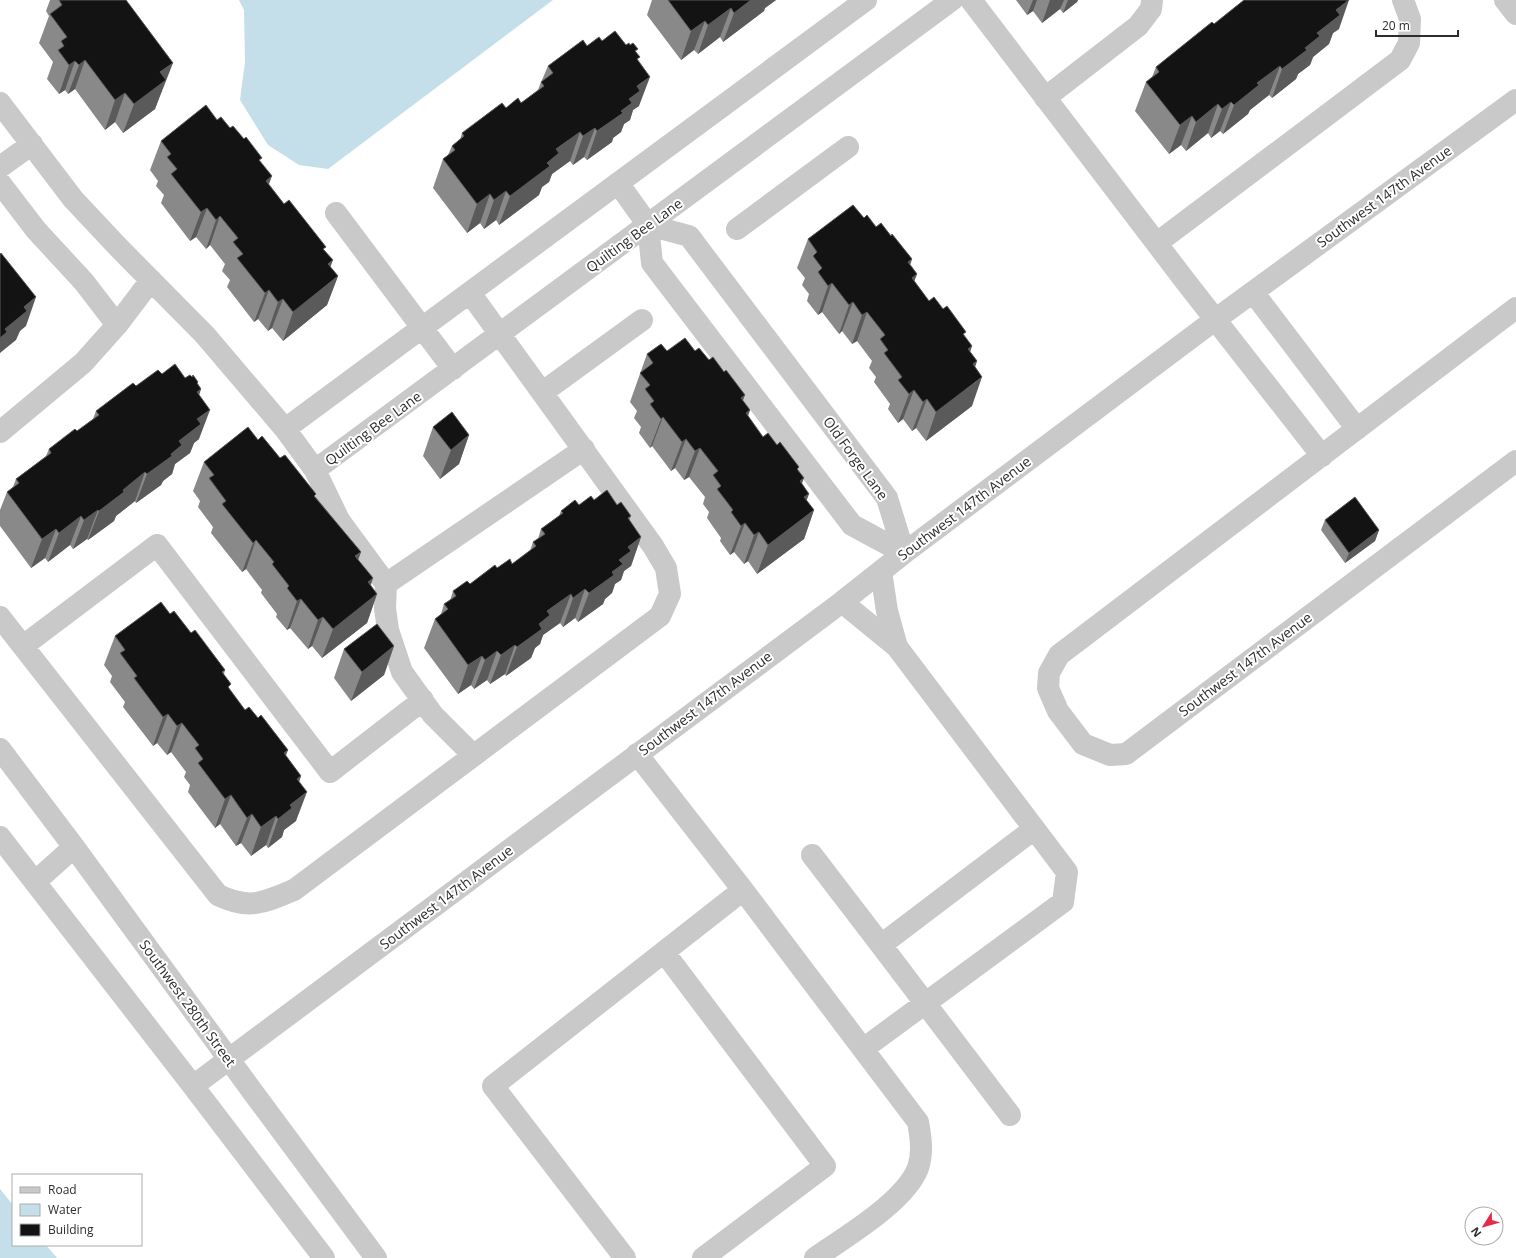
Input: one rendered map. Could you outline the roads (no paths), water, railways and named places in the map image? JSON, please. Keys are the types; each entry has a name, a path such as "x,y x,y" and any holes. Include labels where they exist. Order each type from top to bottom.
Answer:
{"street":[{"path":"285,429 866,0"},
{"name":"Quilting Bee Lane","path":"315,470 952,0"},
{"path":"971,0 1157,244 1322,456"},
{"path":"1046,98 1138,26 1151,9 1152,0"},
{"path":"1157,244 1400,60 1409,43 1410,19 1403,0"},
{"path":"1505,0 1516,14"},
{"name":"Southwest 147th Avenue","path":"193,1086 842,602 880,571 1216,319 1516,100"},
{"path":"0,103 73,199 205,335 285,429 315,470 340,520 386,584 385,608 388,630 402,672 434,714 473,755"},
{"path":"0,166 32,144"},
{"path":"737,229 848,147"},
{"path":"0,183 36,230 84,282 117,325"},
{"path":"618,183 648,225 652,264 852,525 904,553"},
{"path":"336,213 453,369"},
{"name":"Old Forge Lane","path":"648,225 689,236 887,498 904,553"},
{"path":"0,432 83,364 117,325 151,280"},
{"path":"1253,292 1357,429"},
{"path":"0,617 218,895 233,902 252,904 276,898 294,890 660,616 670,594 666,568 653,546 470,293"},
{"name":"Southwest 147th Avenue","path":"1516,308 1059,655 1049,673 1048,688 1058,711 1083,744 1110,755 1126,754 1516,461"},
{"path":"543,392 642,320"},
{"path":"386,584 584,449"},
{"path":"23,646 157,545 330,772 423,700"},
{"path":"880,571 887,611 897,647"},
{"path":"842,602 897,647 1067,872 1063,902 863,1049"},
{"name":"Southwest 280th Street","path":"0,749 74,847 376,1258"},
{"path":"637,754 743,890 918,1122 922,1146 918,1168 908,1185 887,1208 816,1258"},
{"path":"881,945 1034,829"},
{"path":"0,837 324,1258"},
{"path":"35,882 74,847"},
{"path":"812,855 1010,1115"},
{"path":"625,1258 493,1086 743,890"},
{"path":"664,952 824,1166 703,1258"}],"water":[{"path":"239,0 553,0 328,169 299,165 268,145 240,100 245,62 244,10"},
{"path":"0,1189 12,1204 12,1246 47,1246 57,1258 0,1258"}]}
